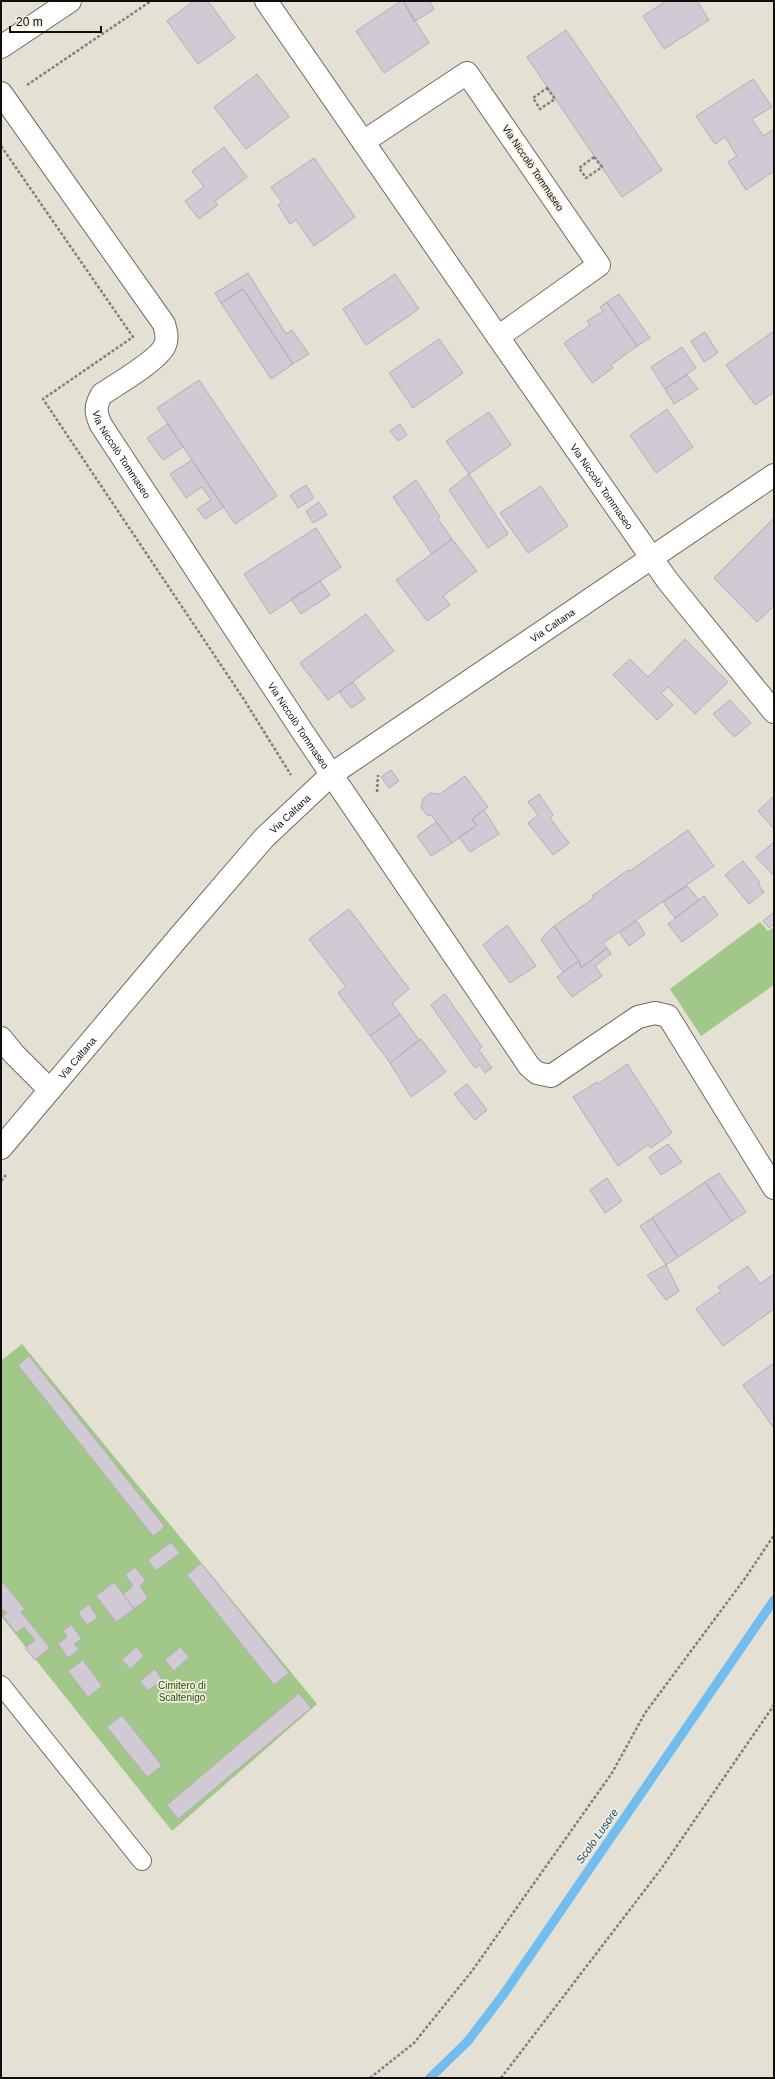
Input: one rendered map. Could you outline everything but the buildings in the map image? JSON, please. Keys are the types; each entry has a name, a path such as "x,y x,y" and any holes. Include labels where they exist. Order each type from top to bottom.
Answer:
{"street":[{"path":"1,47 70,1"},
{"name":"Via Niccolò Tommaseo","path":"266,1 650,557"},
{"name":"Via Niccolò Tommaseo","path":"363,142 468,73 598,265 498,337"},
{"name":"Via Niccolò Tommaseo","path":"4,98 164,324 167,332 165,346 158,355 102,394 96,404 96,414 179,543 332,774 529,1066 537,1073 551,1076 638,1018 655,1012 668,1016 773,1183"},
{"name":"Via Caltana","path":"1,1148 264,838 332,774 650,557 774,475"},
{"path":"650,557 774,712"},
{"path":"1,1038 14,1054 50,1090"}],"lane":[{"path":"1,1685 142,1861"}],"path":[{"path":"4,98 24,87 151,1"},
{"path":"548,88 555,99 540,109 533,98 548,88"},
{"path":"594,157 602,167 586,178 579,168 594,157"},
{"path":"356,810 377,797 378,775 382,771"},
{"path":"1,1181 11,1169"},
{"path":"370,2078 414,2043 472,1971 612,1773 645,1713 746,1577 774,1535"},
{"path":"501,2078 661,1869 774,1705"}],"green space":[{"path":"760,922 768,931 774,927 774,985 701,1036 670,989"},
{"name":"Cimitero di Scaltenigo","path":"22,1344 317,1704 172,1831 1,1616 1,1361"}],"waterway":[{"name":"Scolo Lusore","path":"430,2078 468,2041 503,1995 774,1600"}]}
